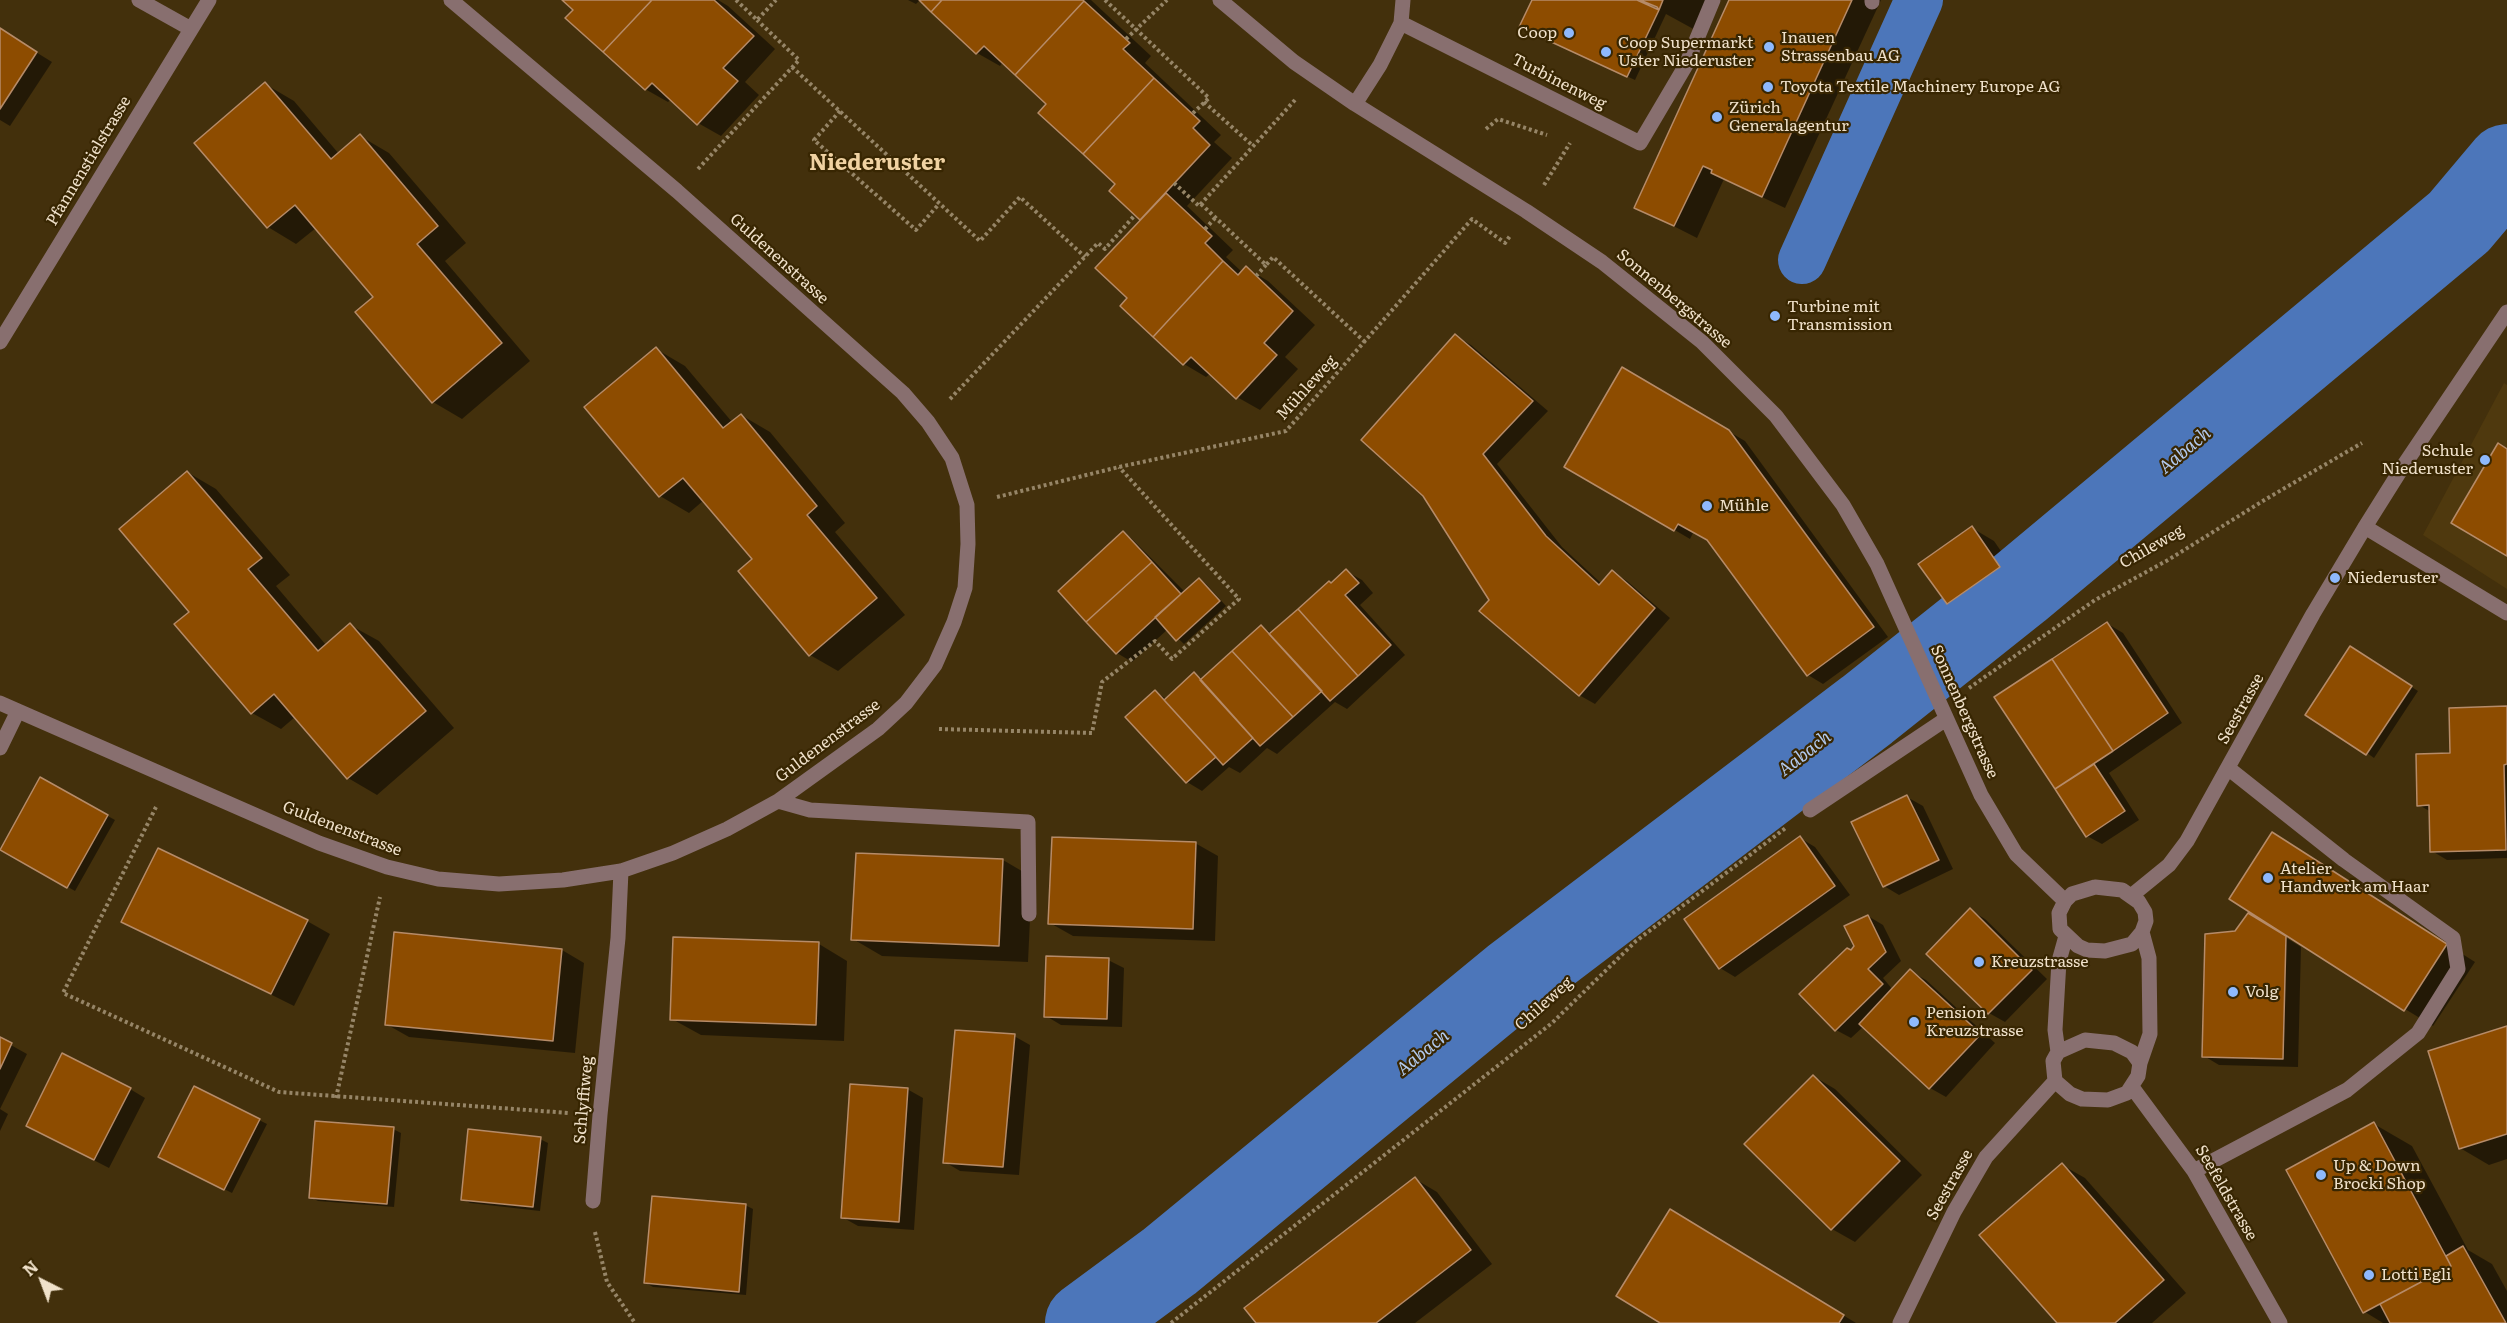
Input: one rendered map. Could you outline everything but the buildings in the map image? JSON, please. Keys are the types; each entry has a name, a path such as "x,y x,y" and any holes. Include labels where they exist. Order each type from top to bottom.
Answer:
{"street":[{"path":"139,0 191,29"},
{"name":"Pfannenstielstrasse","path":"0,342 209,0"},
{"name":"Guldenenstrasse","path":"0,703 319,843 387,867 438,879 499,884 563,880 621,871 673,853 717,834 778,801 863,741 906,703 935,665 954,622 964,588 968,544 967,505 952,458 928,422 903,393 677,192 451,0"},
{"name":"Sonnenbergstrasse","path":"1220,0 1315,77 1602,261 1702,342 1776,416 1843,504 1877,564 1981,795 2016,854 2065,901"},
{"path":"1355,104 1380,65 1401,23 1403,0"},
{"name":"Turbinenweg","path":"1401,23 1640,143 1686,65 1713,0"},
{"name":"Seestrasse","path":"2132,896 2169,865 2187,841 2313,614 2365,527 2507,312"},
{"path":"2365,527 2507,613"},
{"path":"0,748 18,711"},
{"path":"1810,810 1946,719"},
{"path":"2194,1170 2347,1090 2418,1033 2458,969 2453,938 2344,860 2228,768"},
{"path":"778,801 810,810 1028,822 1029,915"},
{"name":"Schlyffiweg","path":"593,1201 618,938 621,871"},
{"path":"2094,887 2108,887 2122,890 2132,896 2145,912 2146,921 2142,932 2132,944 2105,951 2088,950 2078,946 2060,929 2059,913 2065,901 2072,894 2094,887"},
{"path":"2066,936 2059,961 2055,1030 2058,1052 2053,1061 2055,1081 2070,1094 2082,1099 2108,1100 2127,1093 2132,1087 2138,1076 2150,1034 2149,958 2142,932"},
{"path":"2058,1052 2085,1040 2100,1040 2123,1046 2132,1052 2140,1063"},
{"name":"Seestrasse","path":"1899,1323 1954,1212 1986,1157 2055,1081"},
{"name":"Seefeldstrasse","path":"2132,1087 2194,1170 2280,1323"}],"path":[{"path":"677,192 799,60 736,0"},
{"path":"757,20 776,0"},
{"path":"1105,0 1209,98 1192,114"},
{"path":"1126,39 1167,0"},
{"path":"792,67 980,241 1020,197 1085,257"},
{"path":"1174,183 1199,207 1315,77"},
{"path":"1204,102 1253,146"},
{"path":"840,111 814,140 916,230 939,204"},
{"path":"1486,129 1498,119 1550,136"},
{"path":"1552,172 1571,143 1560,140"},
{"path":"1201,204 1266,265"},
{"path":"928,422 1098,243 1105,249 1135,215"},
{"path":"1205,229 1215,218"},
{"name":"Mühleweg","path":"991,499 1119,467 1286,431 1472,219 1505,243"},
{"path":"1256,276 1273,257 1365,342"},
{"name":"Chileweg","path":"1966,690 2095,600 2168,560 2362,443"},
{"path":"939,729 1092,733 1102,682 1155,641 1172,659 1239,599 1119,467"},
{"path":"159,800 63,993 279,1092 336,1098 600,1115"},
{"name":"Chileweg","path":"1171,1323 1552,1023 1636,941 1810,810"},
{"path":"336,1098 381,893"},
{"path":"593,1201 595,1236 607,1282 636,1323"}],"shaded area":[{"name":"Schule Niederuster","path":"2504,383 2507,385 2507,589 2423,535"}],"waterway":[{"path":"1802,260 1919,0"},
{"name":"Aabach","path":"1086,1323 1170,1261 1514,978 1867,710 2019,589 2459,222 2507,165"}],"place":[{"name":"Coop","path":"1569,33"},
{"name":"Inauen Strassenbau AG","path":"1769,47"},
{"name":"Coop Supermarkt Uster Niederuster","path":"1606,52"},
{"name":"Toyota Textile Machinery Europe AG","path":"1768,87"},
{"name":"Zürich Generalagentur","path":"1717,117"},
{"name":"Turbine mit Transmission","path":"1775,316"},
{"name":"Schule Niederuster","path":"2485,460"},
{"name":"Mühle","path":"1707,506"},
{"name":"Niederuster","path":"2335,578"},
{"name":"Atelier Handwerk am Haar","path":"2268,878"},
{"name":"Kreuzstrasse","path":"1979,962"},
{"name":"Volg","path":"2233,992"},
{"name":"Pension Kreuzstrasse","path":"1914,1022"},
{"name":"Up & Down Brocki Shop","path":"2321,1175"},
{"name":"Lotti Egli","path":"2369,1275"}],"district":[{"name":"Niederuster","path":"877,164"}]}
